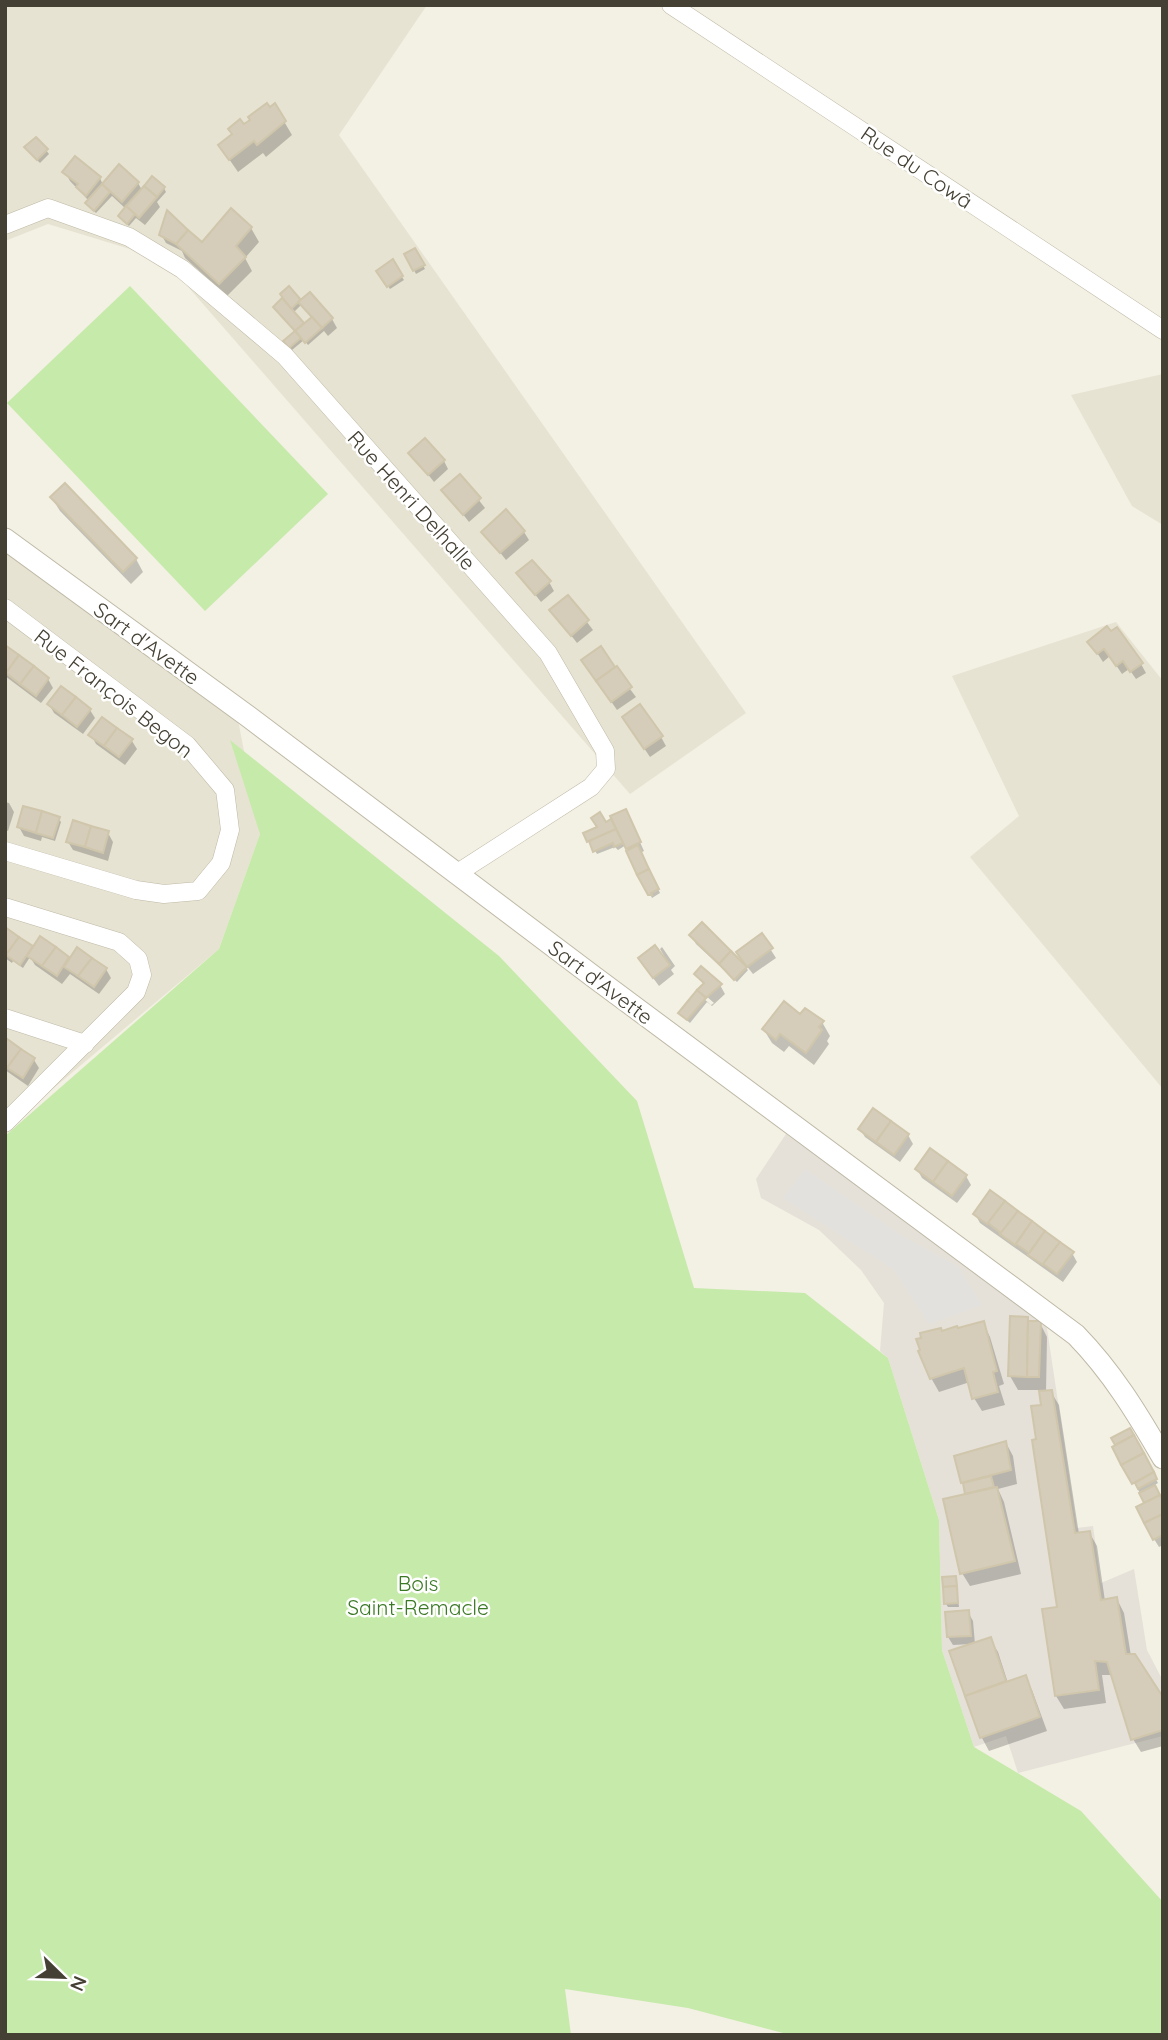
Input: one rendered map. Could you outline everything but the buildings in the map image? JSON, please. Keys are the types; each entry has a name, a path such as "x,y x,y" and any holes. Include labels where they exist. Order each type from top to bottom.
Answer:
{"street":[{"name":"Rue du Cowâ","path":"671,5 1163,330"},
{"name":"Rue Henri Delhalle","path":"5,225 48,208 130,237 182,269 285,356 548,653 605,751 606,769 591,787 456,874"},
{"name":"Sart d'Avette","path":"5,539 1076,1335 1101,1360 1126,1394 1163,1458"},
{"name":"Rue François Begon","path":"5,607 187,746 225,790 230,830 221,863 198,891 164,894 136,890 5,851"},
{"path":"5,907 119,942 138,959 142,975 136,992 5,1123"},
{"path":"5,1018 85,1044"}],"shaded area":[{"path":"5,5 427,5 339,135 746,713 630,794 183,281 130,249 48,224 5,241"},
{"path":"1163,374 1163,525 1132,506 1071,395"},
{"path":"5,550 238,720 260,834 219,949 5,1129"},
{"path":"1116,622 1163,681 1163,1089 970,857 1019,816 952,676"},
{"path":"786,1134 1046,1322 1077,1528 1093,1526 1101,1583 1134,1569 1147,1650 1163,1681 1163,1736 1018,1773 1006,1736 974,1747 942,1650 939,1520 888,1358 880,1351 884,1303 861,1270 819,1230 761,1198 756,1179"},
{"path":"805,1169 904,1237 958,1266 982,1305 929,1324 893,1269 783,1198"}],"green space":[{"path":"130,286 328,494 205,611 7,403"},
{"name":"Bois Saint-Remacle","path":"230,740 499,956 637,1101 694,1288 805,1293 888,1358 939,1520 942,1650 974,1747 1081,1811 1163,1902 1163,2035 791,2035 688,2008 565,1989 571,2035 5,2035 5,1136 219,949 260,834"}]}
